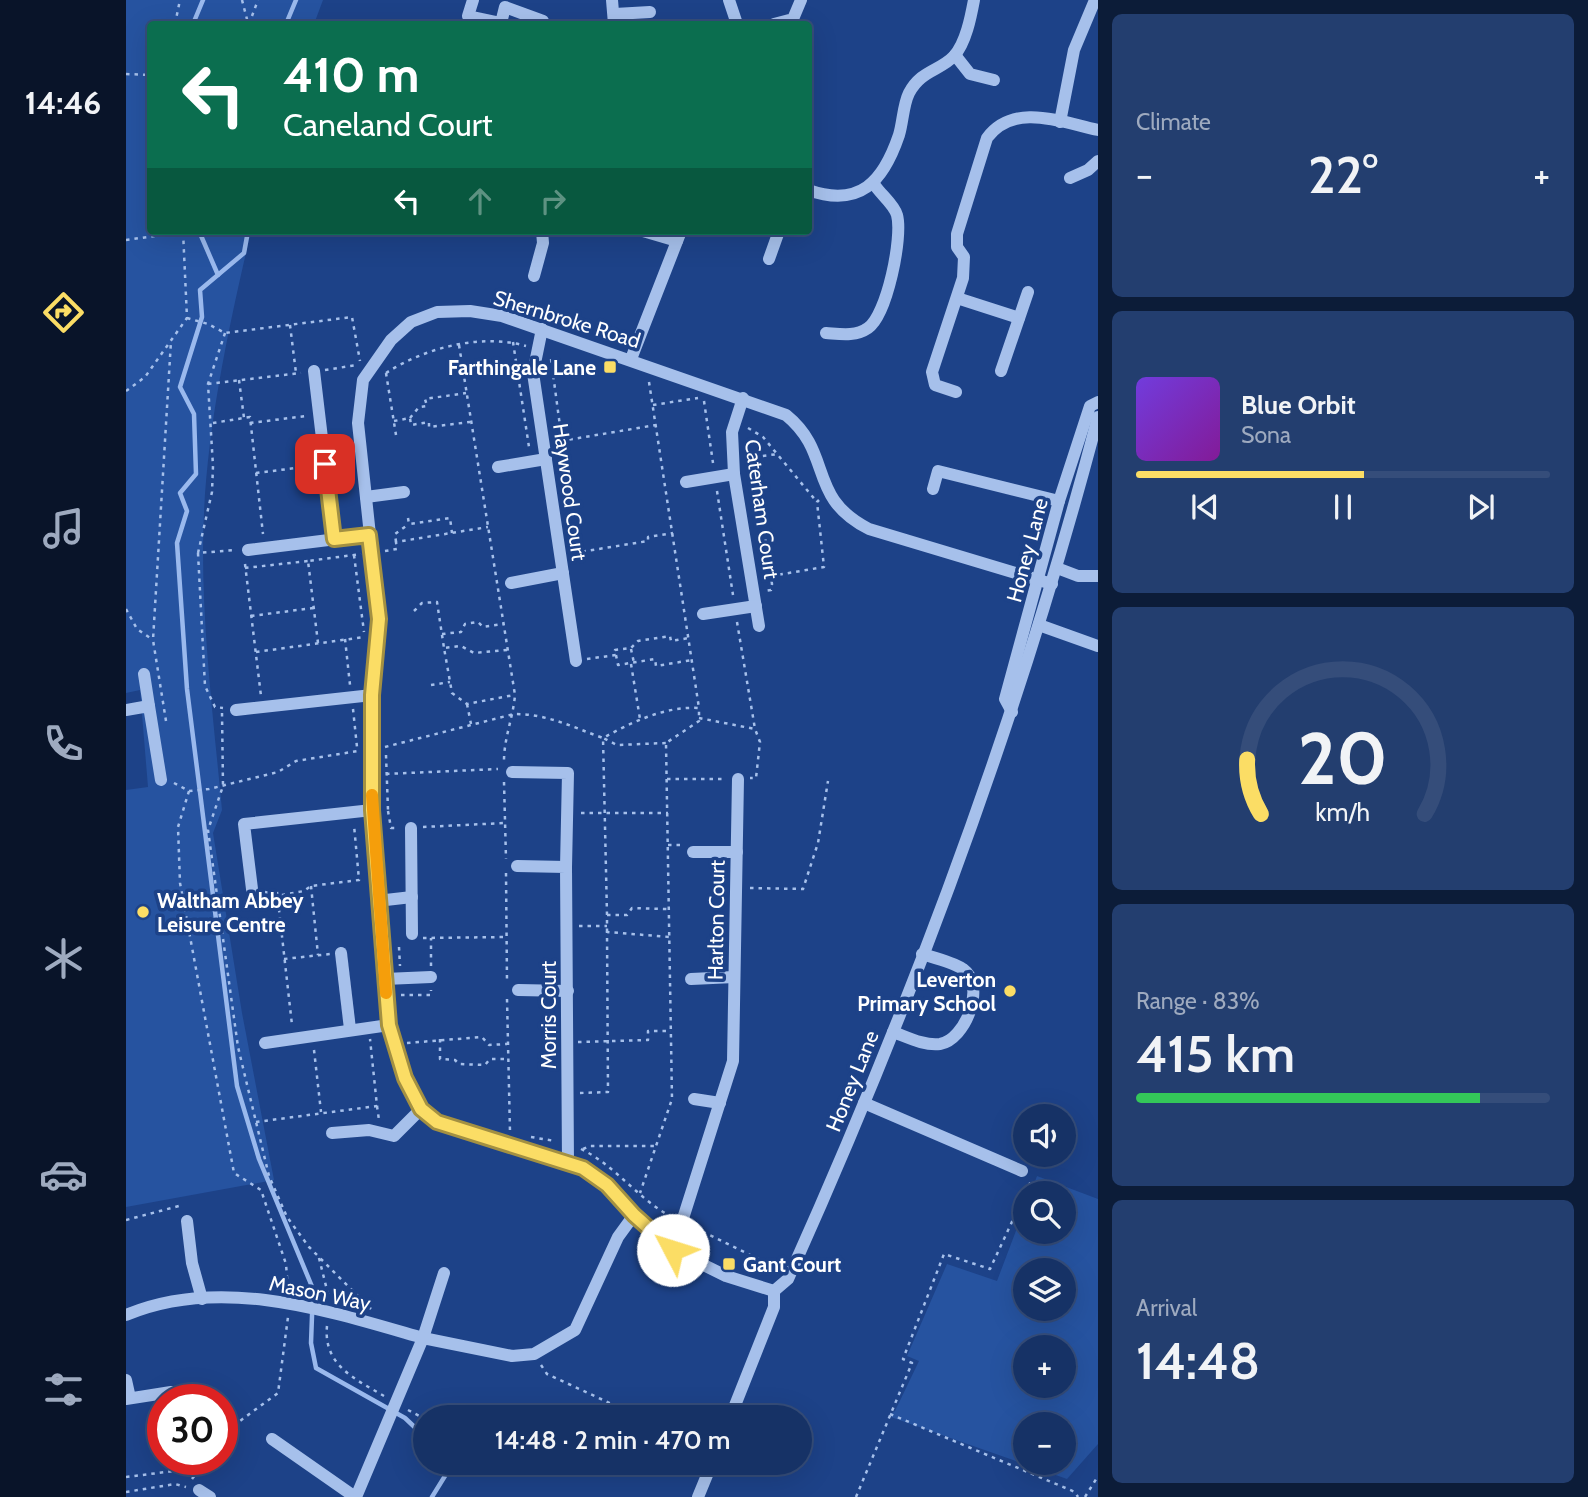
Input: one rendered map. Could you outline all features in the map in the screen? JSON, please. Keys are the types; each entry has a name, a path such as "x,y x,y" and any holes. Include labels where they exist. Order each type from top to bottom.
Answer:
{"street":[{"path":"473,0 468,16 492,21"},
{"path":"612,0 615,19 650,12"},
{"path":"729,0 736,21"},
{"path":"785,21 793,19 801,0"},
{"path":"812,191 827,196 857,194 874,184 898,136 908,95 922,76 955,55 974,0"},
{"path":"1060,122 1074,50 1096,0"},
{"path":"502,21 505,7 543,21"},
{"path":"955,55 970,74 995,80"},
{"path":"956,392 935,385 932,372 957,299 964,257 957,247 957,233 988,138 996,127 1008,119 1039,117 1098,130"},
{"path":"1070,178 1097,163"},
{"path":"825,333 854,334 869,327 881,307 900,243 896,213 874,184"},
{"path":"534,276 542,235"},
{"path":"769,259 778,235"},
{"path":"631,359 679,236"},
{"path":"1001,371 1028,292"},
{"path":"957,299 1019,318"},
{"name":"Shernbroke Road","path":"421,1109 405,1078 389,1025 377,901 371,749 372,695 379,619 358,422 366,364 411,323 437,312 470,311 502,316 786,415 802,428 814,448 828,493 850,519 869,529 1052,584"},
{"name":"Haywood Court","path":"542,329 533,373 576,661"},
{"path":"314,371 334,539"},
{"name":"Caterham Court","path":"743,398 732,432 733,460 759,626"},
{"name":"Honey Lane","path":"1012,712 1005,699 1059,501 1090,406 1098,402"},
{"name":"Honey Lane","path":"735,1405 774,1307 774,1292 788,1279 893,1032 1012,712 1057,568 1098,417"},
{"path":"498,467 546,459"},
{"path":"933,489 938,471 1059,501"},
{"path":"686,482 734,474"},
{"path":"366,497 404,492"},
{"path":"245,550 369,535"},
{"path":"1057,568 1078,576 1098,576"},
{"path":"510,583 563,573"},
{"path":"703,614 756,606"},
{"path":"1039,625 1098,646"},
{"path":"144,674 162,780"},
{"path":"236,710 372,695"},
{"path":"126,710 149,706"},
{"name":"Morris Court","path":"508,772 568,773 568,1163"},
{"name":"Harlton Court","path":"720,1103 733,1061 738,779"},
{"path":"252,889 244,824 372,810"},
{"path":"411,828 413,937"},
{"path":"693,852 737,852"},
{"path":"517,866 566,867"},
{"path":"377,901 412,897"},
{"path":"341,953 350,1029"},
{"path":"893,1032 931,1044 943,1044 957,1035 966,1018 974,994 972,980 963,969 922,954"},
{"path":"385,979 431,977"},
{"path":"691,979 734,977"},
{"path":"518,990 568,991"},
{"path":"265,1043 389,1025"},
{"path":"673,1250 720,1103 694,1099"},
{"path":"863,1103 1028,1173"},
{"path":"332,1133 369,1130 394,1136 421,1109 454,1129 510,1142 583,1168 607,1185 634,1215 673,1250 726,1276 774,1292"},
{"path":"534,1354 575,1330 618,1237 634,1215"},
{"path":"187,1221 192,1263 202,1299"},
{"path":"272,1439 356,1497 373,1462 422,1338 444,1273"},
{"name":"Mason Way","path":"126,1315 170,1303 202,1299 325,1312 422,1338 512,1356 534,1354"},
{"path":"126,1380 128,1399 147,1396"},
{"path":"698,1497 707,1475"}],"path":[{"path":"176,21 180,0"},
{"path":"242,0 249,21"},
{"path":"250,21 258,0"},
{"path":"126,74 147,75"},
{"path":"126,240 162,235"},
{"path":"126,391 145,377 187,318 183,235"},
{"path":"187,318 196,319 225,333 352,317 366,364 363,380"},
{"path":"290,325 296,373"},
{"path":"225,333 208,384 213,423 212,492 198,553 205,686 215,707 236,710"},
{"path":"166,722 153,640 171,341"},
{"path":"386,373 425,351 459,345 513,342 550,352 562,441"},
{"path":"386,774 504,768 504,745 514,714 508,650 459,345"},
{"path":"208,384 366,364 386,373"},
{"path":"386,747 514,714 533,714 566,722 617,745 666,744 687,732 699,718 646,364"},
{"path":"386,373 396,435"},
{"path":"239,380 244,418"},
{"path":"394,421 410,418 419,407 427,406 425,399 467,393"},
{"path":"653,405 704,397 735,609 755,729 760,742 756,778 667,779"},
{"path":"250,424 319,414"},
{"path":"213,423 250,417 265,547"},
{"path":"410,418 411,425 429,422 429,428 471,422"},
{"path":"736,420 763,437 817,502 824,567 771,576"},
{"path":"544,444 656,425"},
{"path":"733,460 778,454"},
{"path":"256,473 325,464"},
{"path":"817,502 828,493"},
{"path":"738,499 759,497 771,590 754,592"},
{"path":"408,518 409,524"},
{"path":"246,568 397,549 395,534 409,524 450,518 453,533"},
{"path":"396,542 488,527"},
{"path":"560,555 648,541 648,537 673,533"},
{"path":"198,553 245,550 262,708"},
{"path":"256,652 365,637 354,555"},
{"path":"308,561 318,643"},
{"path":"414,611 422,603 437,602 452,693 467,704 471,724"},
{"path":"251,616 313,608"},
{"path":"126,609 137,629 153,640"},
{"path":"442,634 461,632 465,624 478,622 483,627 503,624"},
{"path":"689,638 671,641 670,636 638,641 631,648 615,650 618,665 655,659 656,666 692,660"},
{"path":"444,648 461,646 474,653 508,650"},
{"path":"631,648 640,719"},
{"path":"576,661 616,655"},
{"path":"431,685 450,682"},
{"path":"467,704 514,695"},
{"path":"603,738 640,719 685,707 699,708"},
{"path":"222,708 225,733 223,786 208,830 238,1047 269,1176 287,1217 319,1258 379,1317"},
{"path":"699,718 755,729"},
{"path":"568,1093 608,1092 603,738"},
{"path":"640,1193 673,1099 666,744"},
{"path":"173,772 174,784 189,790 209,789 278,772 296,761 371,749"},
{"path":"508,772 505,823 510,1142 523,1136 568,1142"},
{"path":"736,888 803,889 818,843 828,782"},
{"path":"189,790 178,827 180,883 216,1088 234,1173 261,1190 286,1264 293,1308 278,1392 238,1422"},
{"path":"372,810 388,810 391,828 505,823"},
{"path":"252,889 253,894 276,892 282,895 304,891 311,886 359,880 353,812"},
{"path":"567,814 668,813"},
{"path":"311,886 318,955"},
{"path":"276,892 293,1039"},
{"path":"607,915 627,915 632,908 669,909"},
{"path":"567,926 607,926"},
{"path":"607,932 670,937"},
{"path":"382,948 399,947 413,937 506,937"},
{"path":"431,938 431,977"},
{"path":"399,947 401,1007"},
{"path":"284,959 341,953"},
{"path":"256,1122 377,1106 369,1027"},
{"path":"568,1042 648,1040 648,1031 671,1031"},
{"path":"312,1036 321,1112"},
{"path":"393,1043 427,1043 440,1039 482,1037 489,1045 508,1044"},
{"path":"440,1039 440,1059 455,1060 459,1064 485,1065 490,1059 508,1059"},
{"path":"582,1150 590,1146 656,1146"},
{"path":"856,1497 912,1363 903,1359 944,1254 989,1269 1028,1173"},
{"path":"126,1220 179,1206 187,1221"},
{"path":"319,1258 328,1296 325,1312 327,1343 333,1360 348,1374 413,1412"},
{"path":"534,1354 547,1374 614,1405"},
{"path":"890,1414 1075,1492 1078,1497"},
{"path":"126,1477 147,1474"},
{"path":"126,1492 174,1484 184,1489 195,1475"},
{"path":"1085,1497 1098,1476"}],"shaded area":[{"path":"126,0 323,0 315,21 147,21 147,235 250,235 225,349 212,430 204,511 203,583 222,810 213,833 242,1013 274,1180 126,1207 126,790 148,787 140,690 126,693"},
{"path":"1037,1176 1050,1181 1035,1181"},
{"path":"1076,1191 1098,1199 1098,1444 1076,1469 1076,1412 1013,1412 1013,1460 888,1416 895,1411 919,1361 907,1356 947,1264 997,1281 1013,1239 1013,1244 1076,1244"}],"waterway":[{"path":"194,21 203,0"},
{"path":"287,21 296,0"},
{"path":"201,235 218,275"},
{"path":"247,235 244,253 200,290 202,317 180,387 194,414 196,474 180,493 187,511 177,543 187,689 237,1086 259,1159 313,1289 311,1343 316,1368 405,1418 413,1426"},
{"path":"432,1497 446,1475"}],"slow traffic":[{"path":"372,795 377,901 386,993"}],"place":[{"name":"Farthingale Lane","path":"610,367"},
{"name":"Waltham Abbey Leisure Centre","path":"143,912"},
{"name":"Leverton Primary School","path":"1010,991"},
{"name":"Gant Court","path":"729,1264"}],"route":[{"path":"325,464 334,539 369,535 379,619 372,695 371,749 377,901 389,1025 393,1046 405,1078 421,1109 437,1122 583,1168 607,1185 644,1225 673,1250"}]}
